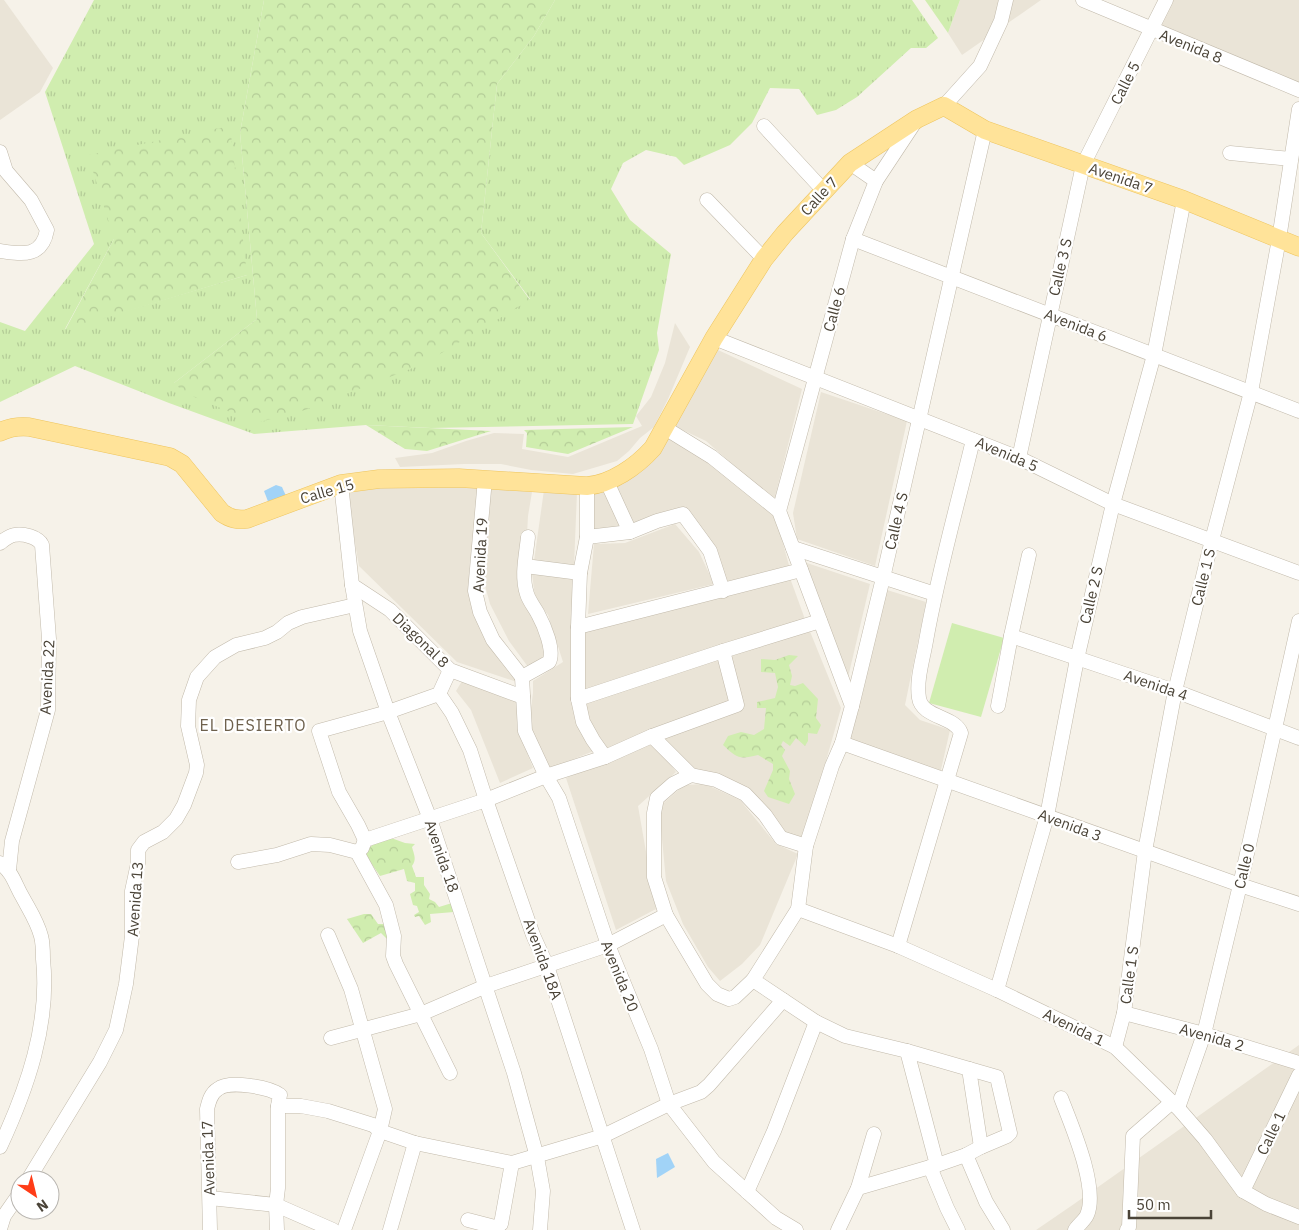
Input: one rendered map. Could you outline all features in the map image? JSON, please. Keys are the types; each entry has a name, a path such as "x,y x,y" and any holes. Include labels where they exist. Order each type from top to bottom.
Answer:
{"main road":[{"name":"Calle 7","path":"665,428 714,338 764,258 850,163 917,120 944,106"},
{"name":"Avenida 7","path":"944,106 985,130 1184,200 1299,247"},
{"name":"Calle 15","path":"0,432 19,426 29,427 170,457 182,464 222,513 229,518 237,520 247,519 341,484 396,478 485,479 586,486 607,482 646,456 665,428"}],"street":[{"name":"Calle 7","path":"944,106 980,66 1001,21 1006,0"},
{"name":"Avenida 8","path":"1083,0 1151,30 1299,90"},
{"name":"Calle 5","path":"1083,165 1166,0"},
{"name":"Calle 1 S","path":"1115,1047 1124,1013 1146,852 1175,691 1251,392 1279,239 1299,109"},
{"name":"Calle 6","path":"779,511 853,239 876,181 917,120"},
{"path":"764,126 824,191"},
{"name":"Calle 4 S","path":"798,909 806,846 832,766 842,743 852,706 920,419 985,130"},
{"path":"0,152 6,171 31,200 47,230 45,240 38,248 27,253 0,251"},
{"path":"1230,153 1291,159"},
{"path":"850,163 876,181"},
{"name":"Calle 3 S","path":"1019,458 1083,165"},
{"path":"707,200 764,258"},
{"name":"Calle 2 S","path":"997,990 1047,816 1077,659 1113,504 1154,355 1184,200"},
{"name":"Avenida 6","path":"853,239 1299,411"},
{"name":"Avenida 5","path":"714,338 1019,458 1113,504 1299,573"},
{"path":"665,428 712,457 779,511 852,706"},
{"path":"898,946 961,733 960,730 928,712 921,705 918,682 935,594 973,440"},
{"name":"Avenida 19","path":"485,479 475,591 480,612 493,640 522,677"},
{"path":"607,482 630,532"},
{"name":"Avenida 18","path":"341,484 352,584 360,631 388,712 430,819 514,1073 537,1157 543,1191 540,1230"},
{"path":"586,486 587,537 580,573 578,699 583,722 605,757"},
{"path":"587,537 630,532 657,521 683,514 710,551 723,591"},
{"name":"Avenida 22","path":"0,543 13,535 19,534 40,540 42,545 49,639 48,710 5,867"},
{"path":"522,677 551,659 549,639 539,615 527,596 524,575 528,537"},
{"path":"793,548 935,594"},
{"path":"998,706 1011,636 1030,555"},
{"path":"525,566 580,573"},
{"path":"578,627 801,570"},
{"name":"Diagonal 8","path":"352,584 390,610 450,670 523,697"},
{"name":"Avenida 13","path":"34,1170 100,1062 116,1030 126,984 132,936 132,892 138,863 138,850 144,842 163,832 176,819 184,805 196,773 197,764 188,726 189,700 197,677 215,657 236,645 266,638 288,623 302,617 355,605"},
{"path":"578,699 820,621"},
{"name":"Calle 0","path":"1175,1105 1204,1034 1240,885 1299,621"},
{"name":"Avenida 4","path":"1011,636 1175,691 1299,738"},
{"path":"238,862 277,855 311,844 360,846 546,776 605,757 652,736 738,705 723,651"},
{"path":"450,670 439,694 388,712 318,731 339,792 358,825 360,846 386,905 394,936 393,956 450,1073"},
{"name":"Avenida 20","path":"522,677 525,731 546,776 559,798 608,946 651,1049 669,1104 714,1162 776,1218 796,1230"},
{"name":"Avenida 18A","path":"439,694 452,713 470,750 533,935 547,966 633,1230"},
{"path":"652,736 691,775 716,780 745,794 765,815 781,838 806,846"},
{"name":"Avenida 3","path":"842,743 1146,852 1299,904"},
{"path":"691,775 673,784 657,798 654,813 654,877 666,915 707,984 717,994 729,999 735,998 753,980 798,909"},
{"path":"0,1147 12,1121 33,1063 44,995 45,971 41,937 34,917 5,867"},
{"name":"Avenida 1","path":"798,909 898,946 997,990 1115,1047 1175,1105 1205,1139 1243,1191 1266,1204 1299,1217"},
{"path":"331,1038 421,1014 486,986 608,946 666,915"},
{"path":"328,935 351,989 385,1109 380,1131 344,1230"},
{"path":"753,980 816,1022 844,1036 907,1050 997,1077 1010,1133 1003,1139 966,1155 858,1188"},
{"path":"277,1230 278,1106 301,1106 328,1111 373,1125 380,1131 415,1143 512,1163 603,1136 669,1104 701,1092 782,1000"},
{"name":"Avenida 2","path":"1124,1013 1204,1034 1299,1063"},
{"path":"747,1192 774,1131 816,1022"},
{"path":"907,1050 933,1166 958,1230"},
{"path":"969,1069 981,1147"},
{"name":"Calle 1","path":"1243,1191 1299,1075"},
{"name":"Avenida 17","path":"210,1230 207,1109 209,1101 217,1089 222,1086 243,1085 272,1090 280,1095 278,1106"},
{"path":"1061,1098 1073,1128 1087,1175 1090,1201 1087,1216 1074,1230"},
{"path":"1127,1230 1129,1227 1132,1136 1175,1105"},
{"path":"838,1230 858,1188 874,1134"},
{"path":"390,1230 415,1143"},
{"path":"966,1155 986,1202 1003,1230"},
{"path":"468,1220 495,1227 501,1224 512,1163"},
{"path":"210,1198 276,1206 333,1230"},
{"path":"0,1229 4,1216 10,1207"}],"shaded area":[{"path":"0,0 4,0 53,68 40,92 0,120"},
{"path":"960,0 1041,0 962,55 948,33"},
{"path":"1168,0 1299,0 1299,88 1152,30"},
{"path":"675,323 690,347 654,427 617,461 573,474 531,470 501,464 400,467 395,458 432,453 494,433 524,434 522,449 568,457 642,426 636,416 651,397 665,363"},
{"path":"718,350 802,389 774,501 706,441 674,426"},
{"path":"821,392 907,421 875,566 797,539 793,513"},
{"path":"667,432 711,462 776,518 790,569 725,587 682,511 631,527 611,483"},
{"path":"480,484 469,570 472,587 523,684 457,662 359,566 345,485"},
{"path":"490,488 532,492 528,516 525,571 556,660 531,671 509,641 490,604 483,578"},
{"path":"603,488 623,527 587,534 588,492"},
{"path":"544,490 577,492 574,566 534,561"},
{"path":"675,524 699,552 714,584 588,614 594,544 625,543"},
{"path":"798,560 870,584 846,686"},
{"path":"532,573 577,576 573,698 599,749 546,770 528,730 533,681 563,662 548,615 535,598"},
{"path":"790,578 806,622 582,690 580,629"},
{"path":"887,590 926,602 905,705 920,720 950,730 940,774 845,742"},
{"path":"809,629 841,708 803,842 782,833 761,804 694,774 659,737 743,706 729,653"},
{"path":"720,655 734,703 607,748 587,722 581,698"},
{"path":"462,681 519,703 517,728 533,768 500,783 471,710 456,691"},
{"path":"653,741 676,772 638,806 656,909 616,930 566,778"},
{"path":"705,784 740,800 776,844 798,854 760,945 742,964 720,981 708,967 683,924 666,881 659,807 684,785"},
{"path":"1299,1045 1299,1230 1036,1230 1074,1204"}],"green space":[{"path":"94,0 264,0 240,133 257,319 174,383 530,299 481,233 497,84 534,36 555,0 912,0 938,38 926,48 911,48 857,97 836,110 817,115 799,89 770,88 752,123 730,145 684,165 676,157 646,150 623,163 611,189 630,220 671,254 657,333 659,350 633,424 431,428 366,425 254,434 75,366 0,402 0,322 25,331 94,244 45,92","holes":["114,239 247,275 65,329"]},
{"path":"264,0 555,0 534,36 497,84 481,233 530,300 423,364 305,410 256,423 185,393 174,383 257,319 240,133"},
{"path":"925,0 960,0 948,33"},
{"path":"230,126 247,275 65,330 114,239 88,155"},
{"path":"366,425 491,431 427,451 405,449"},
{"path":"633,427 568,454 526,447 527,433 524,430"},
{"path":"952,623 1004,638 981,717 929,703"},
{"path":"789,655 798,656 789,665 792,676 790,685 795,686 803,683 818,699 816,718 821,725 817,734 808,733 808,741 805,746 796,738 790,746 783,741 781,745 785,750 782,756 790,771 789,779 795,794 789,804 768,797 764,791 773,770 773,764 758,755 739,757 723,745 728,736 741,732 754,735 764,729 766,708 757,708 757,702 775,698 778,687 775,673 761,672 761,659 775,660"},
{"path":"383,835 405,843 415,844 412,847 415,859 412,866 416,877 424,877 424,885 430,894 429,899 439,907 452,903 454,912 430,914 431,922 425,925 419,916 415,917 414,915 419,912 417,906 413,905 410,894 415,891 415,883 407,881 404,869 380,876 364,853"},
{"path":"371,914 378,924 388,924 389,941 381,933 363,943 347,919"}],"water":[{"path":"276,485 282,487 286,496 269,504 264,491"},
{"path":"668,1153 675,1167 657,1178 656,1159"}],"district":[{"name":"EL DESIERTO","path":"253,725"}]}
